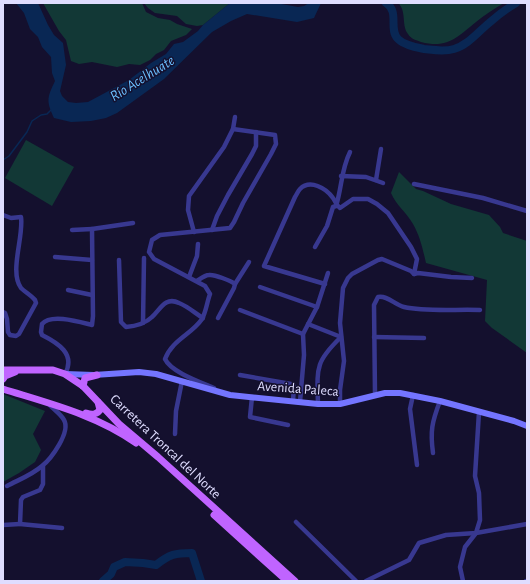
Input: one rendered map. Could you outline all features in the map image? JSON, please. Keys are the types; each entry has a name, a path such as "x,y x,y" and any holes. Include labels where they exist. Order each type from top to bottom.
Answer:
{"main road":[{"name":"Carretera Troncal del Norte","path":"3,370 53,370 65,374 83,386 119,424 158,457 295,581"},
{"path":"21,370 6,376 3,381 8,387 24,396"},
{"name":"Avenida Paleca","path":"65,374 97,375 139,372 156,374 230,395 318,404 340,404 375,395 400,393 440,401 514,421 527,426"},
{"path":"83,386 85,378 97,375"},
{"name":"Carretera Troncal del Norte","path":"3,389 98,421 135,442 286,581"},
{"path":"34,399 57,404 91,415 96,414 100,410 97,400"}],"street":[{"path":"194,232 188,210 189,196 224,147 233,129 235,117"},
{"path":"230,395 177,371 167,363 165,359 172,346 203,318 210,294 205,286 197,281 154,260 149,252 152,240 160,235 230,228 276,144 275,135 233,129"},
{"path":"212,230 228,194 256,146 256,132"},
{"path":"376,180 381,149"},
{"path":"315,247 327,226 334,207 336,206 340,194 345,163 350,152"},
{"path":"342,176 366,177 383,183"},
{"path":"325,284 265,267 264,264 270,255 295,197 300,189 306,185 312,184 318,186 333,198 336,206"},
{"path":"414,184 483,198 527,211"},
{"path":"336,206 340,208 352,199 368,199 388,213 411,247 416,259 414,274"},
{"path":"3,215 11,218 21,217 22,225 17,259 18,282 36,303 16,336 8,332 8,319 3,312"},
{"path":"72,230 92,229 133,223"},
{"path":"65,374 69,368 67,356 61,345 42,334 42,324 46,320 68,319 92,325 92,229"},
{"path":"189,277 197,256 198,244"},
{"path":"55,257 92,260"},
{"path":"143,323 144,258"},
{"path":"119,260 121,322 126,327 136,326 143,323 152,317 165,302 173,301 179,303 203,318"},
{"path":"340,404 340,390 344,361 344,347 341,337 340,323 343,288 348,278 352,274 372,262 382,260 411,271 414,274 418,273 472,278"},
{"path":"218,318 235,284 249,262"},
{"path":"297,401 304,355 303,334 317,306 328,272"},
{"path":"197,281 206,276 212,275 235,284"},
{"path":"260,287 317,306"},
{"path":"68,290 92,295"},
{"path":"375,395 375,300 381,296 403,307 480,310"},
{"path":"240,310 303,334"},
{"path":"308,324 341,337"},
{"path":"318,404 317,376 320,362 324,354 341,337"},
{"path":"374,337 424,338"},
{"path":"240,375 291,384 294,386 297,401"},
{"path":"175,434 176,411 182,381"},
{"path":"413,395 410,409 417,465"},
{"path":"252,397 250,417 288,425"},
{"path":"433,453 431,438 432,424 440,401"},
{"path":"7,486 42,466 61,442 64,434 64,420 48,403"},
{"path":"463,581 460,567 465,547 476,533 480,520 479,493 475,476 479,412"},
{"path":"20,524 21,500 23,497 40,490 43,484 42,466"},
{"path":"296,522 356,581"},
{"path":"3,525 20,524 62,528"},
{"path":"366,581 409,560 419,543 446,534 476,533 527,524"}],"green space":[{"path":"43,3 142,3 146,12 158,18 170,20 192,29 186,35 171,41 164,50 140,65 129,64 117,67 92,62 79,64 71,61 66,40"},
{"path":"144,3 230,3 203,25 197,26 186,24 177,16 155,13"},
{"path":"398,3 504,3 482,17 452,40 445,43 430,44 421,42 409,36 406,30 401,6"},
{"path":"26,140 74,167 52,206 5,178"},
{"path":"399,172 416,189 451,204 489,215 500,227 503,233 527,241 527,353 492,328 485,321 487,280 426,263 421,243 415,229 391,193"},
{"path":"3,394 45,411 33,434 41,450 35,462 3,482"}],"water":[{"path":"16,3 38,3 54,35 63,43 66,65 60,91 62,96 68,102 76,103 88,102 129,80 151,63 166,54 174,44 183,42 198,31 203,25 230,3 276,3 298,7 309,3 321,3 314,18 297,22 247,14 231,21 212,32 164,79 117,113 106,118 91,121 71,122 54,118 48,100 55,81 52,73 51,57 42,47 38,37 30,29 24,13"}],"waterway":[{"name":"Río Acelhuate","path":"386,3 392,11 395,35 398,39 413,47 443,51 464,45 498,15 516,3"},
{"path":"3,160 9,156 27,132 32,121 41,115 47,114 51,110"},
{"path":"103,581 111,574 114,567 125,562 156,565 165,558 181,553 192,553 201,581"}]}
